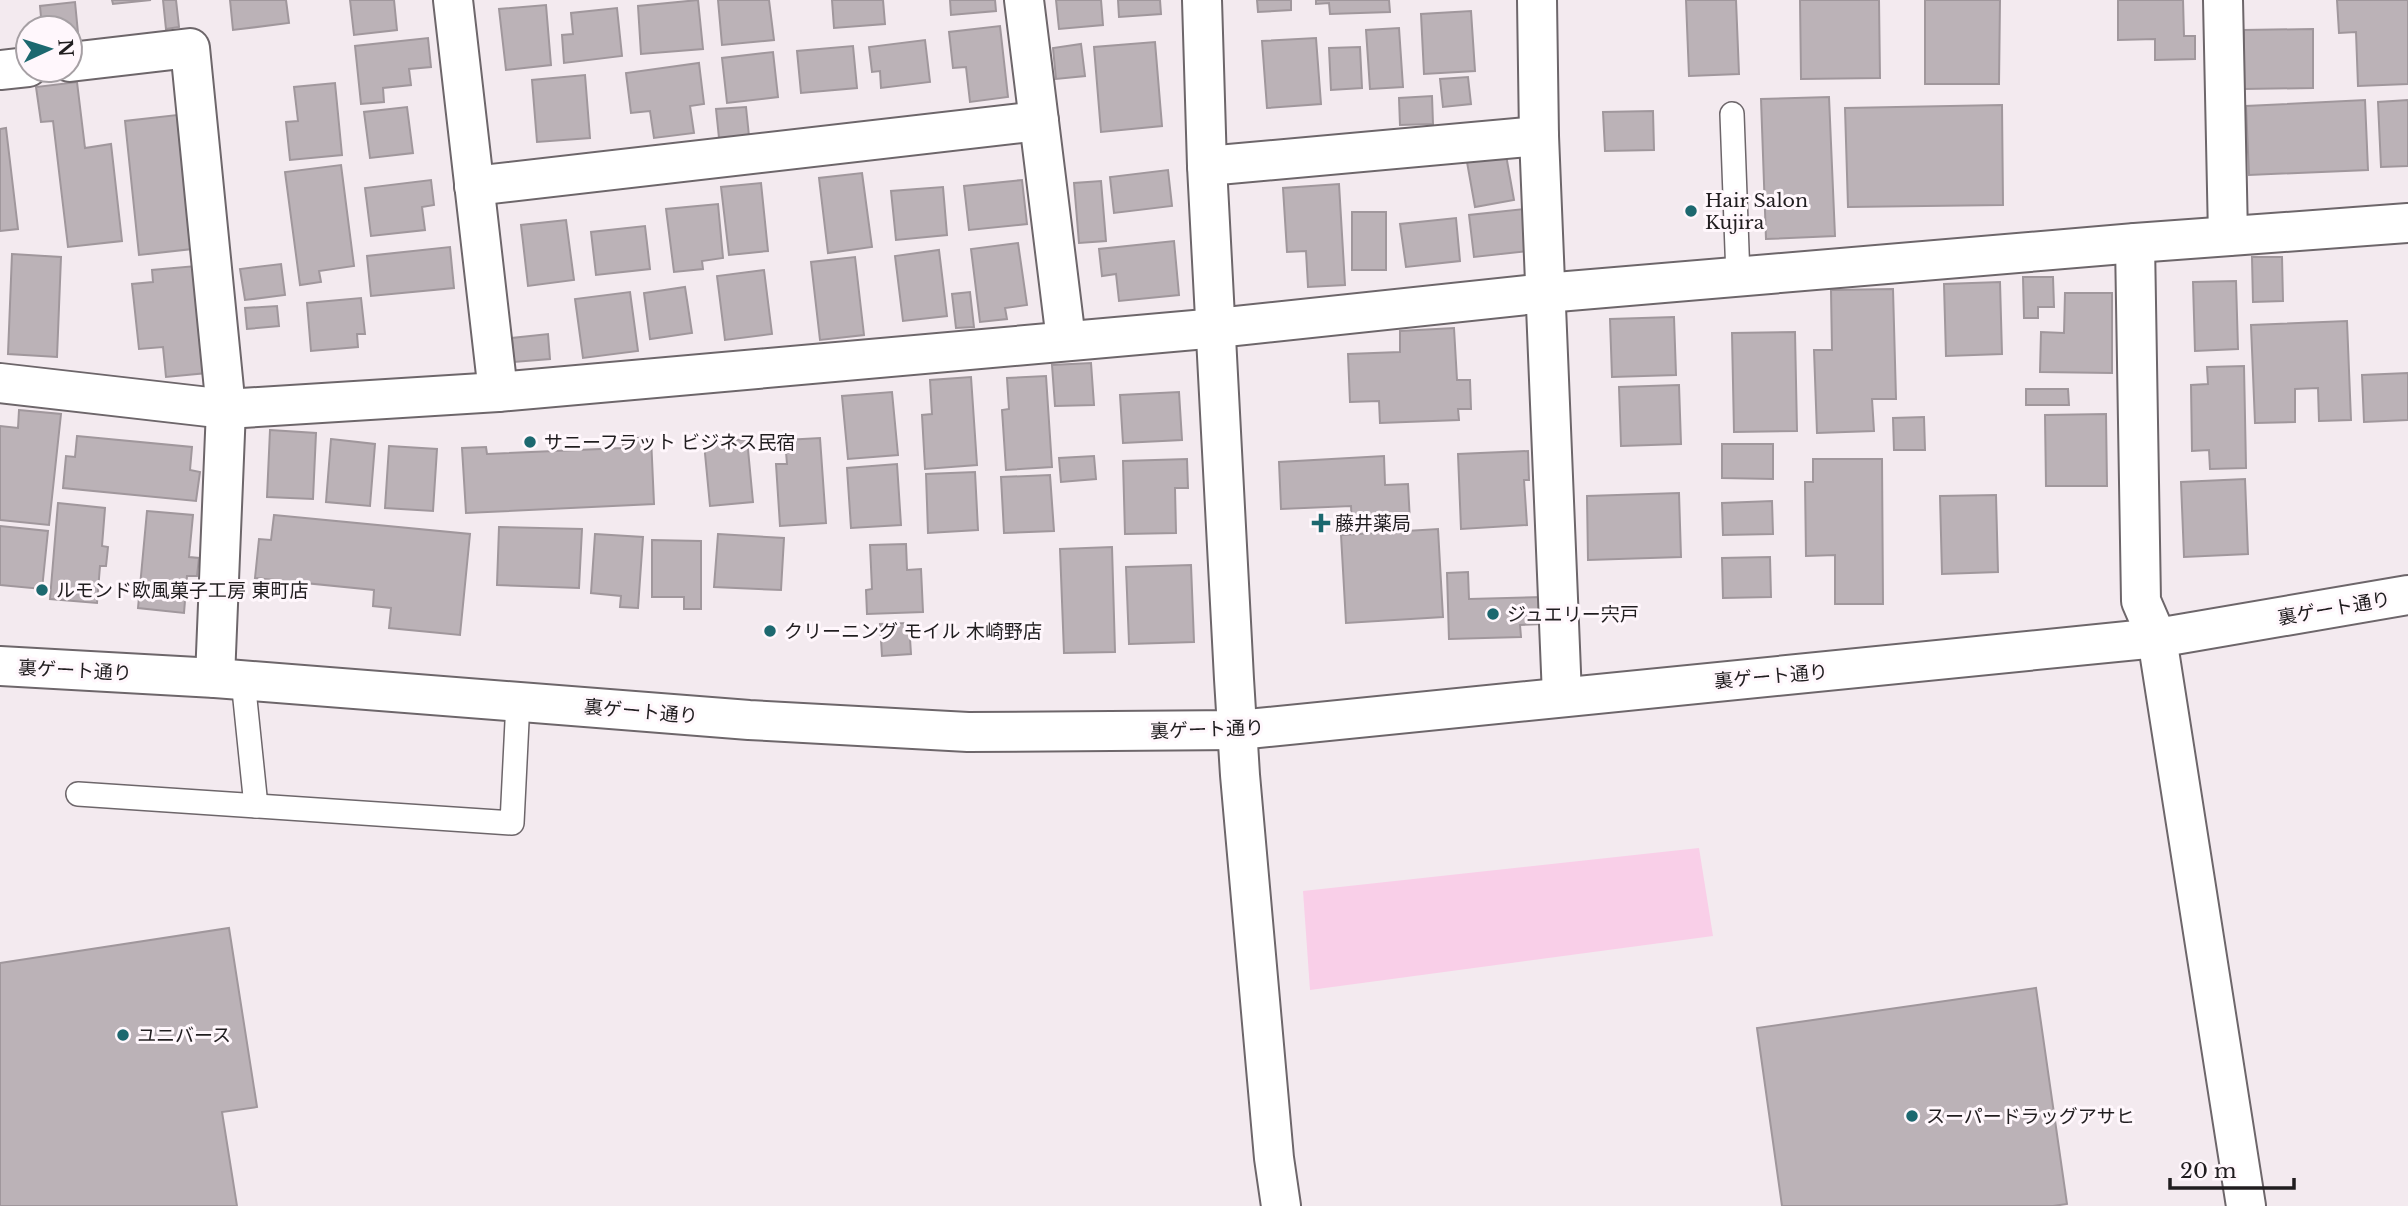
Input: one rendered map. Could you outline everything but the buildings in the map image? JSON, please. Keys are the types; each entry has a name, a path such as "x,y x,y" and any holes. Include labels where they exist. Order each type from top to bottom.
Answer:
{"street":[{"path":"453,0 498,392"},
{"path":"1024,0 1066,340"},
{"path":"1202,0 1207,166 1240,775 1274,1158 1281,1206"},
{"path":"1537,0 1539,136 1562,696"},
{"path":"2223,0 2228,236"},
{"path":"84,60 190,48 226,408 229,679"},
{"path":"474,186 1039,121"},
{"path":"1207,166 1539,136"},
{"path":"0,383 226,408 498,392 1217,328 1545,293 2135,243 2408,223"},
{"path":"2135,243 2141,601 2157,638 2246,1206"},
{"name":"裏ゲート通り","path":"0,666 229,679 749,720 968,732 1238,730 2157,638 2408,595"}],"lane":[{"path":"1732,114 1738,277"},
{"path":"229,679 256,806"},
{"path":"78,794 512,823 519,701"}],"shaded area":[{"path":"1699,848 1713,936 1310,990 1303,891"}],"place":[{"name":"Hair Salon Kujira","path":"1691,211"},
{"name":"サニーフラット ビジネス民宿","path":"530,442"},
{"name":"藤井薬局","path":"1321,523"},
{"name":"ルモンド欧風菓子工房 東町店","path":"42,590"},
{"name":"ジュエリー宍戸","path":"1493,614"},
{"name":"クリーニング モイル 木崎野店","path":"770,631"},
{"name":"ユニバース","path":"123,1035"},
{"name":"スーパードラッグアサヒ","path":"1912,1116"}]}
